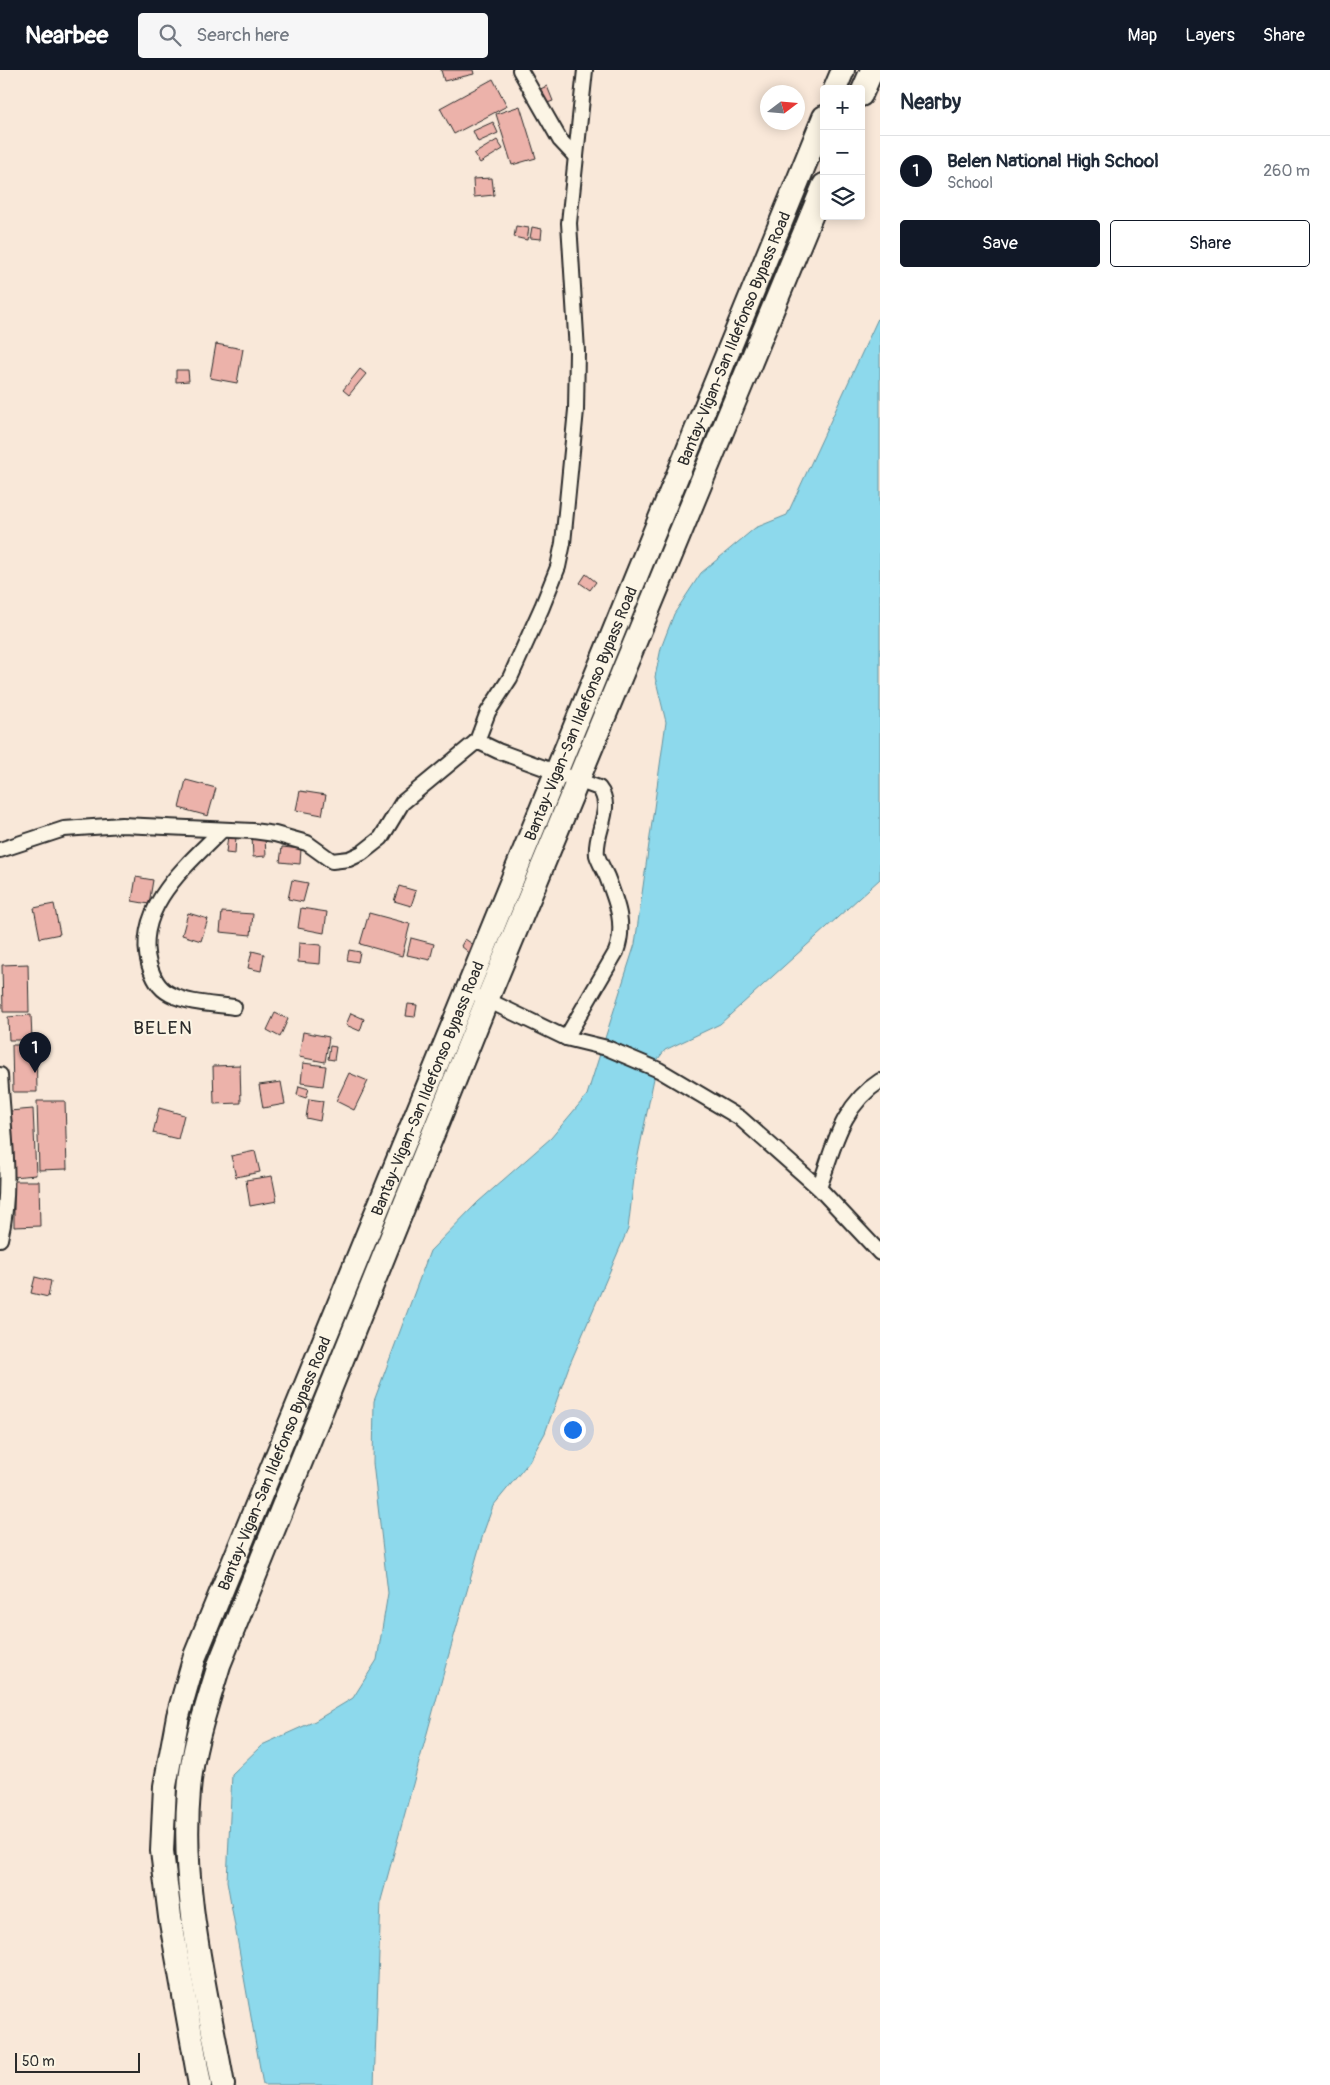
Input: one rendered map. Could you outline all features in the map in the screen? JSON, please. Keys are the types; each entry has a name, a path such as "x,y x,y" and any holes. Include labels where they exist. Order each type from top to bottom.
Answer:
{"main road":[{"path":"837,85 843,70"},
{"path":"865,86 872,70"},
{"name":"Bantay-Vigan-San Ildefonso Bypass Road","path":"200,2085 170,1917 162,1850 165,1786 178,1716 195,1656 478,995 567,777 820,127"},
{"name":"Bantay-Vigan-San Ildefonso Bypass Road","path":"567,777 820,194"},
{"name":"Bantay-Vigan-San Ildefonso Bypass Road","path":"223,2085 192,1913 186,1851 189,1789 202,1723 219,1665 478,995"}],"street":[{"path":"520,70 560,140 576,157"},
{"path":"0,850 64,829 91,826 222,830 275,834 307,843 332,861 349,859 362,853 381,838 402,803 477,741 488,712 510,678 542,607 558,567 563,543 576,410 577,351 569,223 585,70"},
{"path":"477,741 598,788 604,795 606,803 597,855 621,920 622,936 616,952 566,1038"},
{"path":"222,830 180,872 159,901 150,918 146,943 153,978 161,988 181,999 234,1007"},
{"path":"478,995 566,1038 607,1048 659,1070 740,1118 819,1188 880,1253"},
{"path":"0,1075 6,1192 4,1220 0,1239"},
{"path":"819,1188 845,1115 864,1093 880,1081"}],"water":[{"path":"880,314 880,879 720,1024 665,1050 658,1059 635,1170 628,1229 569,1366 545,1433 529,1462 493,1506 484,1531 445,1668 381,1900 374,2085 263,2085 227,1881 232,1774 262,1745 315,1721 353,1698 377,1660 388,1593 373,1463 374,1401 430,1251 478,1202 551,1138 587,1095 635,944 666,722 655,677 661,648 674,614 701,573 755,528 787,515"}],"building":[{"path":"441,70 473,70 474,74 444,81"},
{"path":"493,79 507,106 454,134 440,108"},
{"path":"547,86 553,101 542,105 536,91"},
{"path":"520,106 536,158 512,165 496,114"},
{"path":"493,122 498,133 478,142 473,131"},
{"path":"497,140 503,149 480,163 474,154"},
{"path":"492,178 494,195 474,197 473,179"},
{"path":"516,226 529,228 527,240 514,237"},
{"path":"532,227 542,229 541,239 530,238"},
{"path":"216,344 243,349 237,383 210,378"},
{"path":"360,369 366,374 349,395 343,390"},
{"path":"176,370 188,370 189,381 176,382"},
{"path":"586,574 596,582 590,590 580,583"},
{"path":"186,780 216,788 208,816 179,808"},
{"path":"300,791 326,795 322,815 296,810"},
{"path":"228,835 236,835 235,854 226,853"},
{"path":"252,836 265,836 266,856 253,857"},
{"path":"282,847 301,849 300,864 280,862"},
{"path":"136,877 153,880 149,904 132,901"},
{"path":"292,880 308,883 303,902 288,899"},
{"path":"399,886 416,891 411,906 394,901"},
{"path":"54,904 60,934 40,938 34,908"},
{"path":"301,908 327,912 324,933 298,928"},
{"path":"222,912 253,914 251,935 220,932"},
{"path":"188,913 208,919 201,941 182,935"},
{"path":"369,913 410,924 402,956 360,944"},
{"path":"411,938 434,944 430,960 407,955"},
{"path":"465,939 477,947 472,955 461,946"},
{"path":"299,943 321,945 320,964 298,962"},
{"path":"349,950 360,952 358,962 347,960"},
{"path":"252,951 264,954 261,971 248,968"},
{"path":"28,964 29,1012 3,1012 2,965"},
{"path":"408,1004 417,1005 415,1017 406,1016"},
{"path":"275,1013 288,1019 280,1037 267,1030"},
{"path":"351,1013 364,1019 360,1031 346,1025"},
{"path":"31,1015 32,1040 9,1040 8,1017"},
{"path":"303,1032 329,1037 325,1062 299,1057"},
{"path":"12,1045 36,1045 37,1092 13,1092"},
{"path":"330,1046 336,1047 334,1060 328,1059"},
{"path":"303,1063 326,1066 323,1086 301,1083"},
{"path":"240,1065 241,1103 214,1104 213,1066"},
{"path":"349,1073 368,1081 354,1110 336,1101"},
{"path":"281,1082 285,1104 263,1108 259,1085"},
{"path":"299,1086 309,1089 306,1098 297,1095"},
{"path":"309,1099 323,1101 320,1121 306,1118"},
{"path":"37,1101 65,1101 67,1169 39,1170"},
{"path":"159,1108 184,1115 178,1139 153,1133"},
{"path":"33,1109 36,1175 12,1177 9,1111"},
{"path":"255,1151 260,1172 236,1177 231,1156"},
{"path":"272,1176 277,1201 250,1206 246,1180"},
{"path":"14,1181 39,1181 40,1226 14,1227"},
{"path":"35,1277 51,1281 48,1297 31,1293"}],"place":[{"name":"Belen National High School","path":"35,1073"}],"district":[{"name":"BELEN","path":"163,1027"}]}
